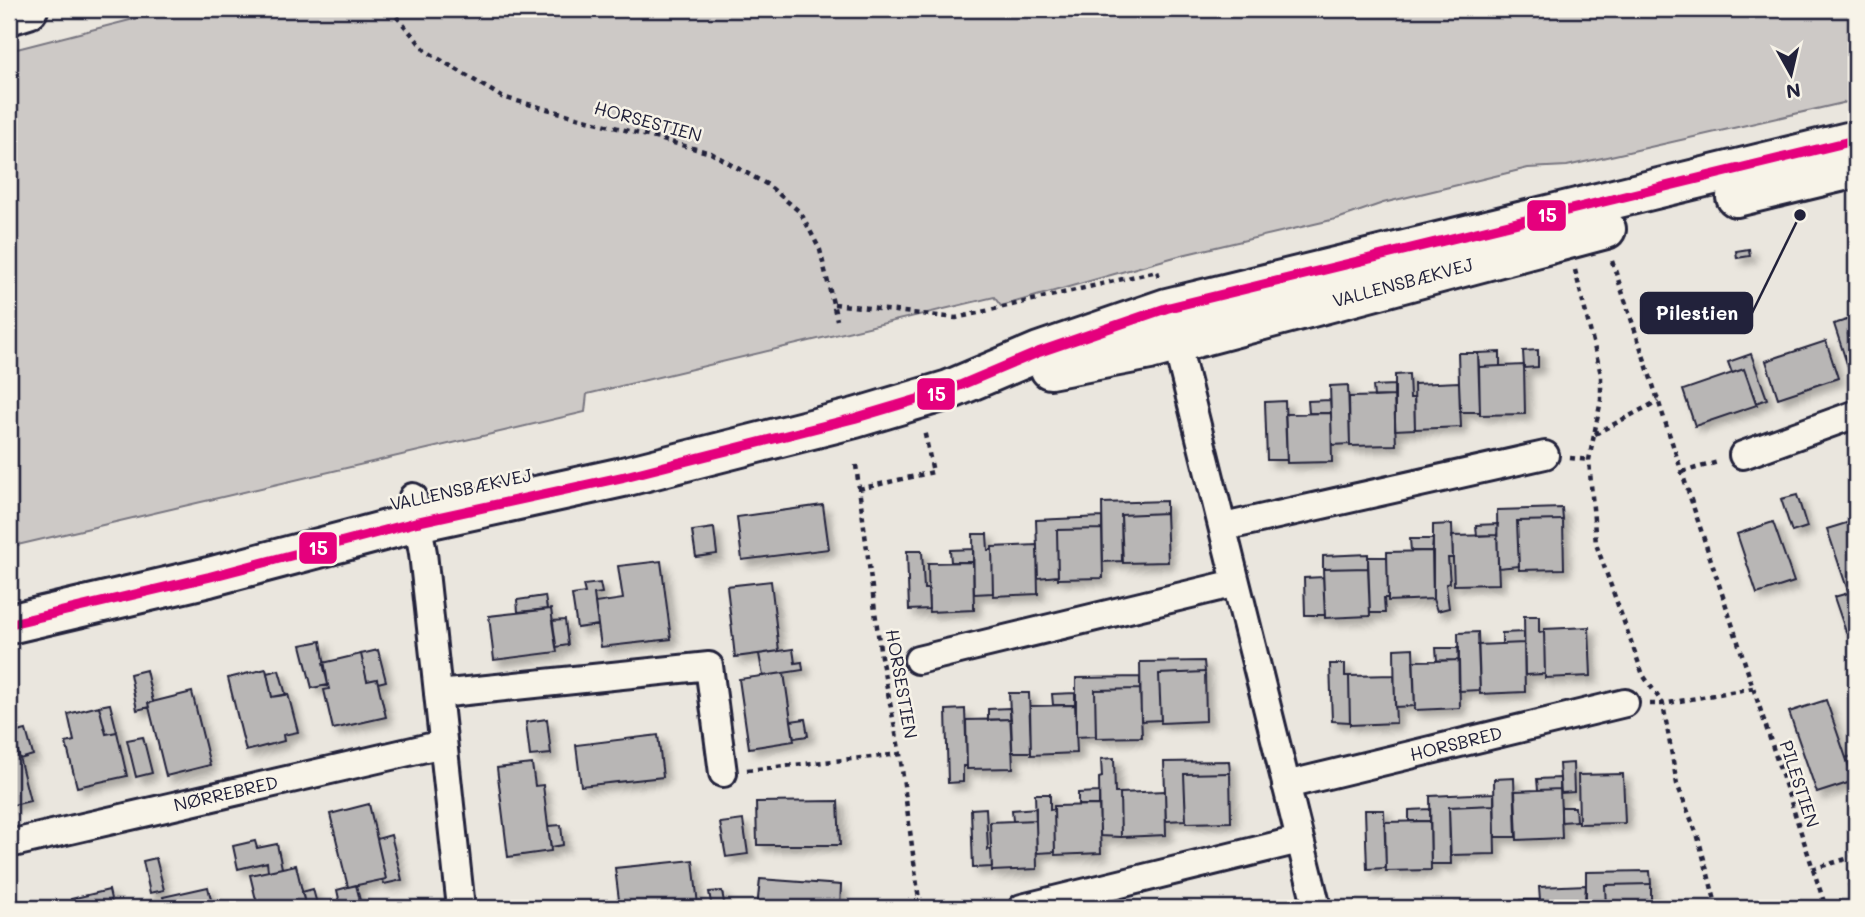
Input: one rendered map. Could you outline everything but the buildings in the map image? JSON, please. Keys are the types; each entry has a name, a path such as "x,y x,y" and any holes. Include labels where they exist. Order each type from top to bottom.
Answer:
{"main road":[{"path":"9,15 29,9"},
{"name":"VALLENSBÆKVEJ","path":"9,624 209,577 516,476 757,442 855,418 1172,325 1856,140"},
{"name":"VALLENSBÆKVEJ","path":"1172,325 1585,235 1856,168"}],"street":[{"path":"1172,325 1317,908"},
{"path":"1743,455 1856,414"},
{"path":"1224,527 1545,455"},
{"path":"415,510 423,553 461,908"},
{"path":"918,660 1236,583"},
{"path":"438,694 709,666 723,773"},
{"name":"HORSBRED","path":"1286,785 1625,704"},
{"name":"NØRREBRED","path":"9,844 443,744"},
{"path":"1022,908 1299,840"}],"path":[{"name":"HORSESTIEN","path":"390,9 426,51 502,97 711,153 768,185 801,213 820,250 837,320"},
{"path":"1585,235 1601,374 1601,400 1589,460 1597,544 1643,675 1663,705 1677,784 1698,837 1717,908"},
{"name":"PILESTIEN","path":"1585,235 1659,401 1826,908"},
{"path":"834,304 956,318 1157,271 1172,325"},
{"path":"1594,435 1659,401"},
{"path":"859,489 933,472 924,431"},
{"path":"1682,472 1743,455"},
{"name":"HORSESTIEN","path":"856,465 881,657 900,754 920,908"},
{"path":"1625,704 1663,705 1753,688"},
{"path":"723,773 900,754"},
{"path":"1812,869 1856,856"},
{"path":"960,908 965,908"}],"shaded area":[{"path":"173,9 1856,9 1856,100 1567,166 1528,168 1383,203 1340,218 1182,255 1001,306 994,297 587,394 585,412 9,547 9,51"}],"transit line":[{"name":"15","path":"9,624 209,577 417,522 623,477 855,418 949,390 1039,352 1167,308 1856,140"}],"place":[{"name":"Pilestien","path":"1800,215"}]}
